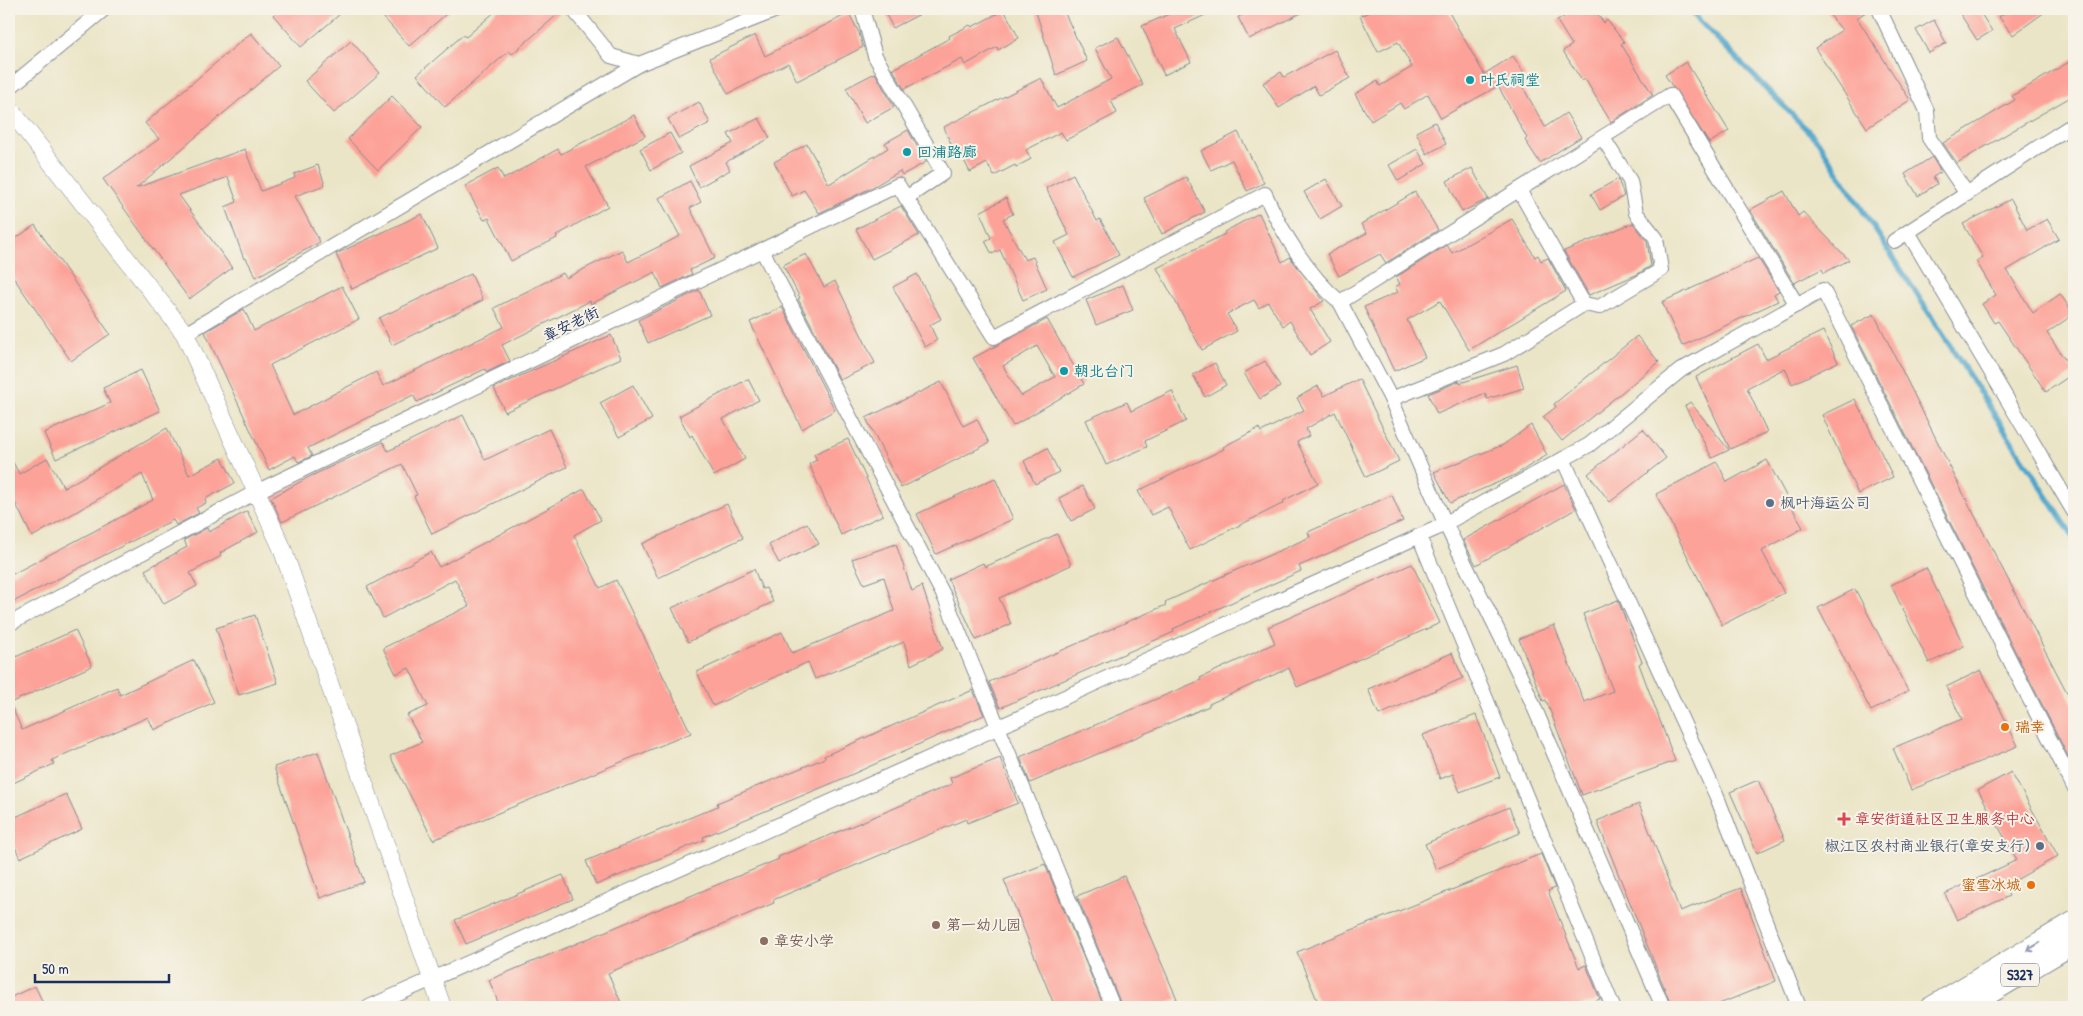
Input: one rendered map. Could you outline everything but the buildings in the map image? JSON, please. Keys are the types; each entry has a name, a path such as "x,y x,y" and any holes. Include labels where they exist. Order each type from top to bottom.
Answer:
{"main road":[{"path":"1932,1007 2074,922"},
{"name":"S327","path":"1966,1007 2074,943"}],"street":[{"path":"9,88 104,9"},
{"path":"573,9 612,56 639,64"},
{"path":"185,334 639,64 779,9"},
{"path":"862,9 875,56 943,173 906,198 994,337 1265,194 1275,217 1323,288 1340,302 1391,399 1445,523 1525,686 1662,1007"},
{"path":"1879,9 1928,111 1929,138 1967,194"},
{"path":"1340,302 1670,95 1797,304"},
{"path":"9,108 185,334 258,491 282,548 442,1007"},
{"path":"1894,241 2074,124"},
{"path":"1391,399 1504,354 1584,304 1599,307 1661,270 1656,238 1636,213 1630,181 1602,138"},
{"name":"章安老街","path":"9,624 258,491 898,185 906,198"},
{"path":"1519,190 1584,304"},
{"path":"1908,232 2074,512"},
{"path":"762,250 945,598 1113,1007"},
{"path":"369,1007 999,727 1419,536 1589,445 1681,370 1823,290 2074,787"},
{"path":"1563,459 1717,797 1799,1007"},
{"path":"1419,536 1613,1007"}],"waterway":[{"path":"1688,9 1818,141 2074,538"}],"place":[{"name":"叶氏祠堂","path":"1470,80"},
{"name":"回浦路廊","path":"907,152"},
{"name":"朝北台门","path":"1064,371"},
{"name":"枫叶海运公司","path":"1770,503"},
{"name":"瑞幸","path":"2005,727"},
{"name":"章安街道社区卫生服务中心","path":"1844,819"},
{"name":"椒江区农村商业银行(章安支行)","path":"2040,846"},
{"name":"蜜雪冰城","path":"2031,885"},
{"name":"第一幼儿园","path":"936,925"},
{"name":"章安小学","path":"764,941"}]}
